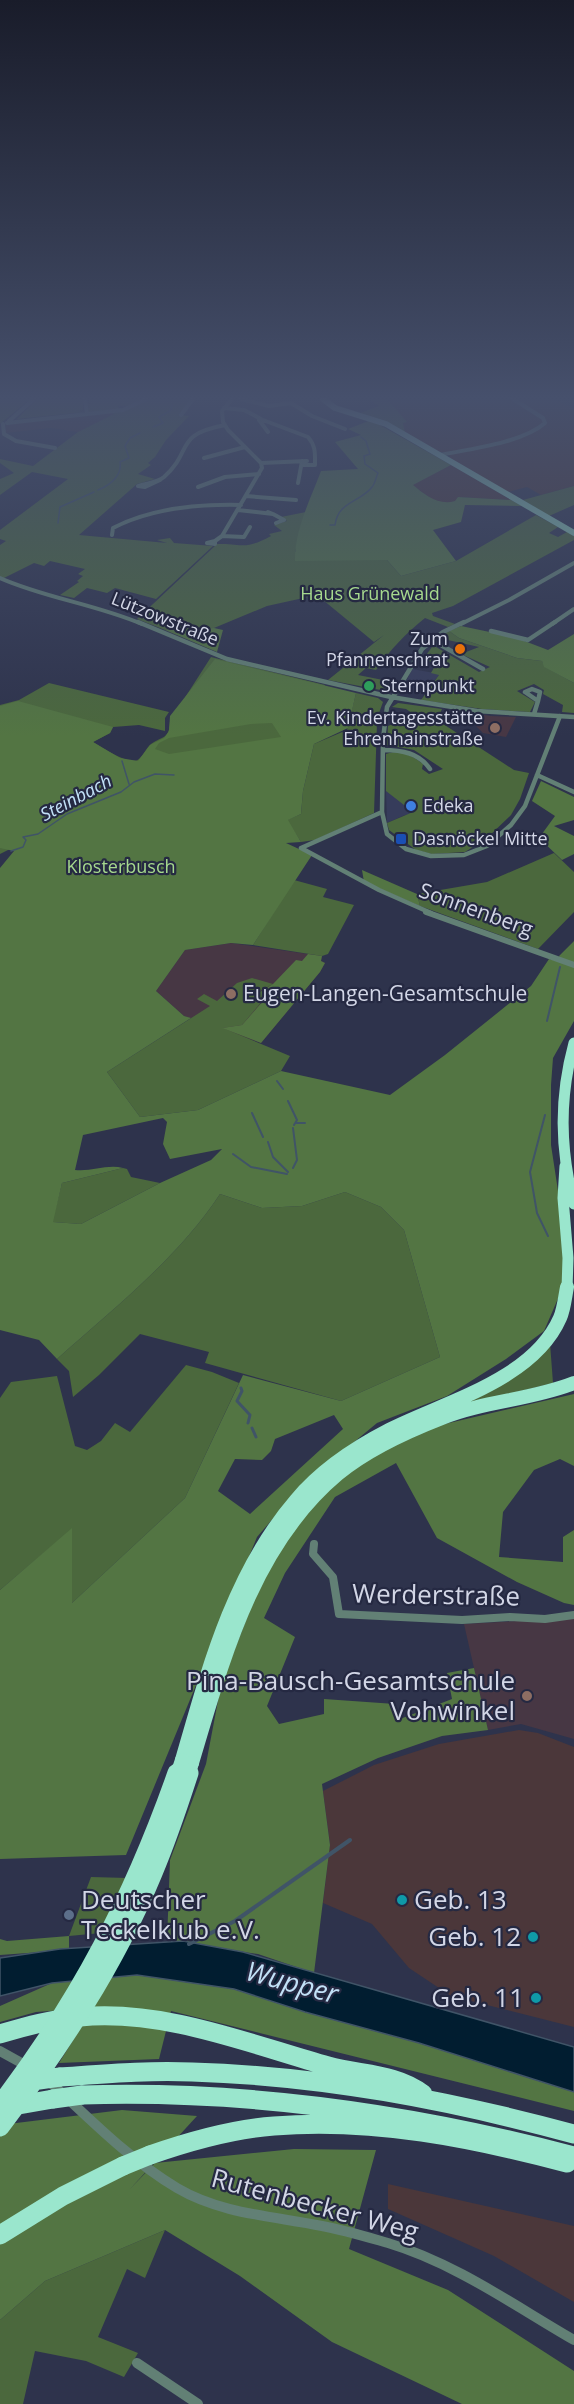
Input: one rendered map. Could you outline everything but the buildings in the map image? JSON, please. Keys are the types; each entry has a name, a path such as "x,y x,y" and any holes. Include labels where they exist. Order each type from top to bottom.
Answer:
{"highway":[{"path":"0,2107 48,2040 110,1938 187,1761 232,1636 263,1566 278,1540 305,1504 331,1479 368,1452 413,1424 524,1362 548,1338 559,1320 567,1300 572,1260 563,1196 565,1166 561,1112 574,1043"},
{"path":"565,1166 574,1203"},
{"path":"413,1424 546,1393 574,1383"},
{"path":"0,2127 77,2019 120,1944 158,1860 187,1761"},
{"path":"0,2034 37,2022 89,2016 136,2017 193,2028 347,2071 406,2083 427,2097"},
{"path":"0,2087 60,2077 133,2072 224,2073 427,2097 574,2133"},
{"path":"0,2107 82,2096 176,2095 297,2105 429,2124 525,2142 574,2156"},
{"path":"0,2235 63,2196 150,2155 207,2138 273,2126 321,2124 369,2127 521,2150 574,2164"}],"main road":[{"path":"538,511 574,533"}],"street":[{"path":"112,535 113,528 122,523 166,511"},
{"path":"215,541 222,536 237,511"},
{"path":"251,511 271,513 284,520 276,523"},
{"path":"222,536 244,537 250,527"},
{"path":"560,716 525,806 511,825 488,846 464,855 431,856 406,849 387,834 382,812 384,723 391,697 422,649 443,632 509,600 574,562"},
{"name":"Lützowstraße","path":"0,578 20,587 109,610 216,655 322,681 391,697 468,710 574,717"},
{"path":"491,631 528,640 574,609"},
{"path":"432,640 483,669"},
{"path":"534,714 538,701"},
{"path":"383,750 409,752 430,769"},
{"path":"537,775 574,792"},
{"name":"Sonnenberg","path":"382,812 301,848 367,885 426,911 574,965"},
{"name":"Werderstraße","path":"314,1544 312,1554 333,1577 339,1614 462,1620 510,1617 545,1619 574,1615"},
{"name":"Rutenbecker Weg","path":"0,2051 60,2090 123,2149 177,2188 209,2203 249,2214 324,2226 391,2244 450,2268 574,2340"},
{"path":"137,2363 198,2404"}],"shaded area":[{"path":"412,669 440,674 428,688 406,682"},
{"name":"Ev. Kindertagesstätte Ehrenhainstraße","path":"478,714 516,717 506,737 483,733 474,724"},
{"path":"402,784 446,811 405,815 387,823 386,791"},
{"name":"Eugen-Langen-Gesamtschule","path":"231,943 322,956 321,961 325,963 261,1043 184,1016 156,991 185,950"},
{"name":"Pina-Bausch-Gesamtschule Vohwinkel","path":"574,1618 574,1739 521,1724 488,1730 464,1624"},
{"path":"519,1730 538,1733 574,1747 574,2027 451,1996 409,1968 372,1924 323,1903 330,1844 323,1791 374,1765 439,1744"},
{"path":"388,2184 574,2226 574,2302 494,2256 388,2209"}],"green space":[{"path":"25,511 106,511 79,535 167,543 157,540 170,538 174,543 213,546 156,599 115,588 107,593 87,588 74,598 60,595 79,582 77,581 83,576 78,574 85,569 50,561 44,566 34,563 0,580 0,545 6,541 0,539 0,530"},
{"path":"305,511 464,511 461,522 433,530 456,561 401,576 387,560 295,561 300,526"},
{"path":"541,511 560,511 549,516"},
{"name":"Haus Grünewald","path":"306,512 295,552 343,558 387,560 401,576 456,561 536,515 558,527 549,533 558,537 567,532 574,536 574,540 453,606 432,613 433,616 455,624 448,627 425,618 399,642 376,670 366,668 358,675 393,682 386,691 328,680 384,635 374,642 317,595 267,606 214,628 165,630 137,619 217,544 249,545 255,543 271,536 269,534 282,531 274,525 287,521 281,517"},
{"path":"461,626 514,637 548,650 574,634 574,683 544,667 542,661 517,658 459,638 449,631"},
{"path":"214,628 223,630 217,652 165,630"},
{"path":"449,631 459,638 517,658 542,661 545,667 574,683 574,713 562,712 563,705 543,694 544,690 534,684 517,691 535,702 530,712 482,709 421,700 439,675 431,673 436,664 423,659 432,647 436,647 479,672 490,667 461,654 479,647 439,638"},
{"path":"211,657 325,685 310,732 34,837 0,854 0,705 19,700 49,683 169,712 165,718 165,731 139,725 113,727 110,733 93,742 116,755 135,761 151,744 167,734 170,721"},
{"name":"Klosterbusch","path":"215,659 356,693 348,728 314,744 303,791 301,814 288,820 301,842 286,843 312,855 253,945 231,943 185,950 156,991 184,1016 191,1018 107,1072 140,1117 198,1110 281,1071 390,1095 445,1055 531,986 549,959 562,962 559,956 574,941 574,1021 553,1058 551,1085 551,1145 564,1230 563,1287 544,1331 506,1359 447,1396 377,1423 301,1486 257,1537 126,1855 0,1859 0,1590 72,1528 72,1603 185,1498 243,1375 341,1401 440,1357 404,1230 381,1207 345,1192 302,1206 262,1208 220,1194 185,1240 165,1261 57,1359 39,1340 0,1330 0,868 14,851 0,848 0,706 18,701 113,727 110,733 93,742 120,758 138,761 150,745 164,738 169,731 170,716","holes":["272,723 281,737 169,754 155,749 159,743 169,738 251,724","163,1118 167,1122 163,1144 170,1159 222,1149 211,1160 160,1183 81,1224 53,1222 62,1183 123,1168 75,1170 83,1135","334,1415 343,1429 250,1514 218,1491 235,1459 262,1460 271,1451 275,1439"]},
{"path":"356,693 378,698 383,702 379,713 369,717 367,724 377,723 374,813 315,840 301,842 287,820 301,814 303,791 314,744 347,730"},
{"path":"398,703 442,709 437,720 514,770 529,773 520,799 511,815 487,838 465,852 432,854 416,850 389,830 387,823 413,812 386,791 386,754 396,752 410,756 423,764 422,769 429,774 443,769 414,750 387,745 388,726 415,715 406,709 392,707"},
{"path":"541,781 574,797 574,820 554,826 574,836 574,854 562,860 539,838 555,816 532,801"},
{"path":"554,853 574,872 574,912 538,949 420,906 417,894 487,882"},
{"path":"362,870 417,894 420,906 364,882"},
{"path":"294,880 327,889 323,897 354,905 328,954 322,956 253,945"},
{"path":"308,954 322,956 321,961 325,963 261,1043 222,1028 242,1025 264,1000 260,992 273,984 296,960 302,961"},
{"path":"252,978 273,984 260,991 264,999 242,1025 223,1028 290,1056 281,1071 198,1110 140,1117 107,1072 210,1006 197,999 204,994 217,1001 237,983"},
{"path":"123,1168 127,1169 131,1177 160,1183 81,1224 52,1222 62,1183"},
{"path":"345,1192 381,1207 404,1230 440,1357 341,1401 205,1363 209,1352 140,1334 73,1397 69,1371 57,1359 165,1261 185,1240 220,1194 262,1208 302,1206"},
{"path":"550,1343 553,1383 444,1410"},
{"path":"186,1365 239,1383 185,1498 71,1604 72,1529 0,1590 0,1398 11,1382 57,1376 75,1446 87,1450 101,1441 115,1423 130,1432"},
{"path":"574,1394 574,1466 560,1459 534,1470 503,1512 499,1557 563,1562 563,1537 574,1530 574,1605 564,1603 517,1582 437,1538 396,1463 335,1497 285,1573 264,1618 295,1637 267,1706 279,1724 324,1714 324,1699 395,1704 400,1719 452,1699 447,1673 474,1668 488,1730 442,1736 378,1758 322,1784 330,1845 314,1973 258,1954 167,1941 170,1860 206,1764 221,1685 257,1592 292,1525 335,1480 419,1430"},
{"path":"91,1877 128,1878 101,1933 69,1936"},
{"path":"69,1936 69,1950 0,1955 0,1939 7,1941"},
{"path":"137,1975 234,1989 305,2012 419,2043 574,2092 574,2111 171,2011 159,2059 59,2063 93,2008 36,2012 0,2022 0,2006 52,1983"},
{"path":"122,2110 197,2116 130,2189 155,2163 294,2149 376,2150 349,2249 448,2290 574,2371 574,2404 462,2404 332,2342 240,2276 165,2230 45,2281 0,2320 0,2125"},
{"path":"165,2230 145,2278 127,2269 98,2337 138,2353 124,2377 86,2361 35,2351 23,2404 0,2404 0,2320 45,2281"}],"water":[{"name":"Wupper","path":"183,1941 243,1952 574,2047 574,2092 419,2043 305,2012 234,1989 137,1975 52,1983 0,1996 0,1958 60,1949"}],"waterway":[{"path":"58,523 59,511"},
{"path":"330,525 335,525 340,511"},
{"path":"122,761 129,784"},
{"name":"Steinbach","path":"11,851 23,847 26,840 23,837 38,834 67,814 121,792 134,782 155,774 174,775"},
{"path":"547,1021 560,967"},
{"path":"277,1081 283,1089"},
{"path":"288,1101 297,1120 294,1125"},
{"path":"252,1113 263,1137"},
{"path":"545,1115 530,1172 537,1213 548,1236"},
{"path":"296,1123 305,1123"},
{"path":"293,1128 297,1160 293,1168"},
{"path":"268,1142 273,1157 288,1172"},
{"path":"233,1154 251,1167 287,1174"},
{"path":"241,1388 242,1391 237,1401 250,1415 248,1423"},
{"path":"252,1428 256,1437"},
{"path":"189,1944 235,1921 350,1840"}],"place":[{"name":"Zum Pfannenschrat","path":"460,649"},
{"name":"Sternpunkt","path":"369,686"},
{"name":"Ev. Kindertagesstätte Ehrenhainstraße","path":"495,728"},
{"name":"Edeka","path":"411,806"},
{"name":"Dasnöckel Mitte","path":"401,839"},
{"name":"Eugen-Langen-Gesamtschule","path":"231,994"},
{"name":"Pina-Bausch-Gesamtschule Vohwinkel","path":"527,1696"},
{"name":"Geb. 13","path":"402,1900"},
{"name":"Deutscher Teckelklub e.V.","path":"69,1915"},
{"name":"Geb. 12","path":"533,1937"},
{"name":"Geb. 11","path":"536,1998"}]}
